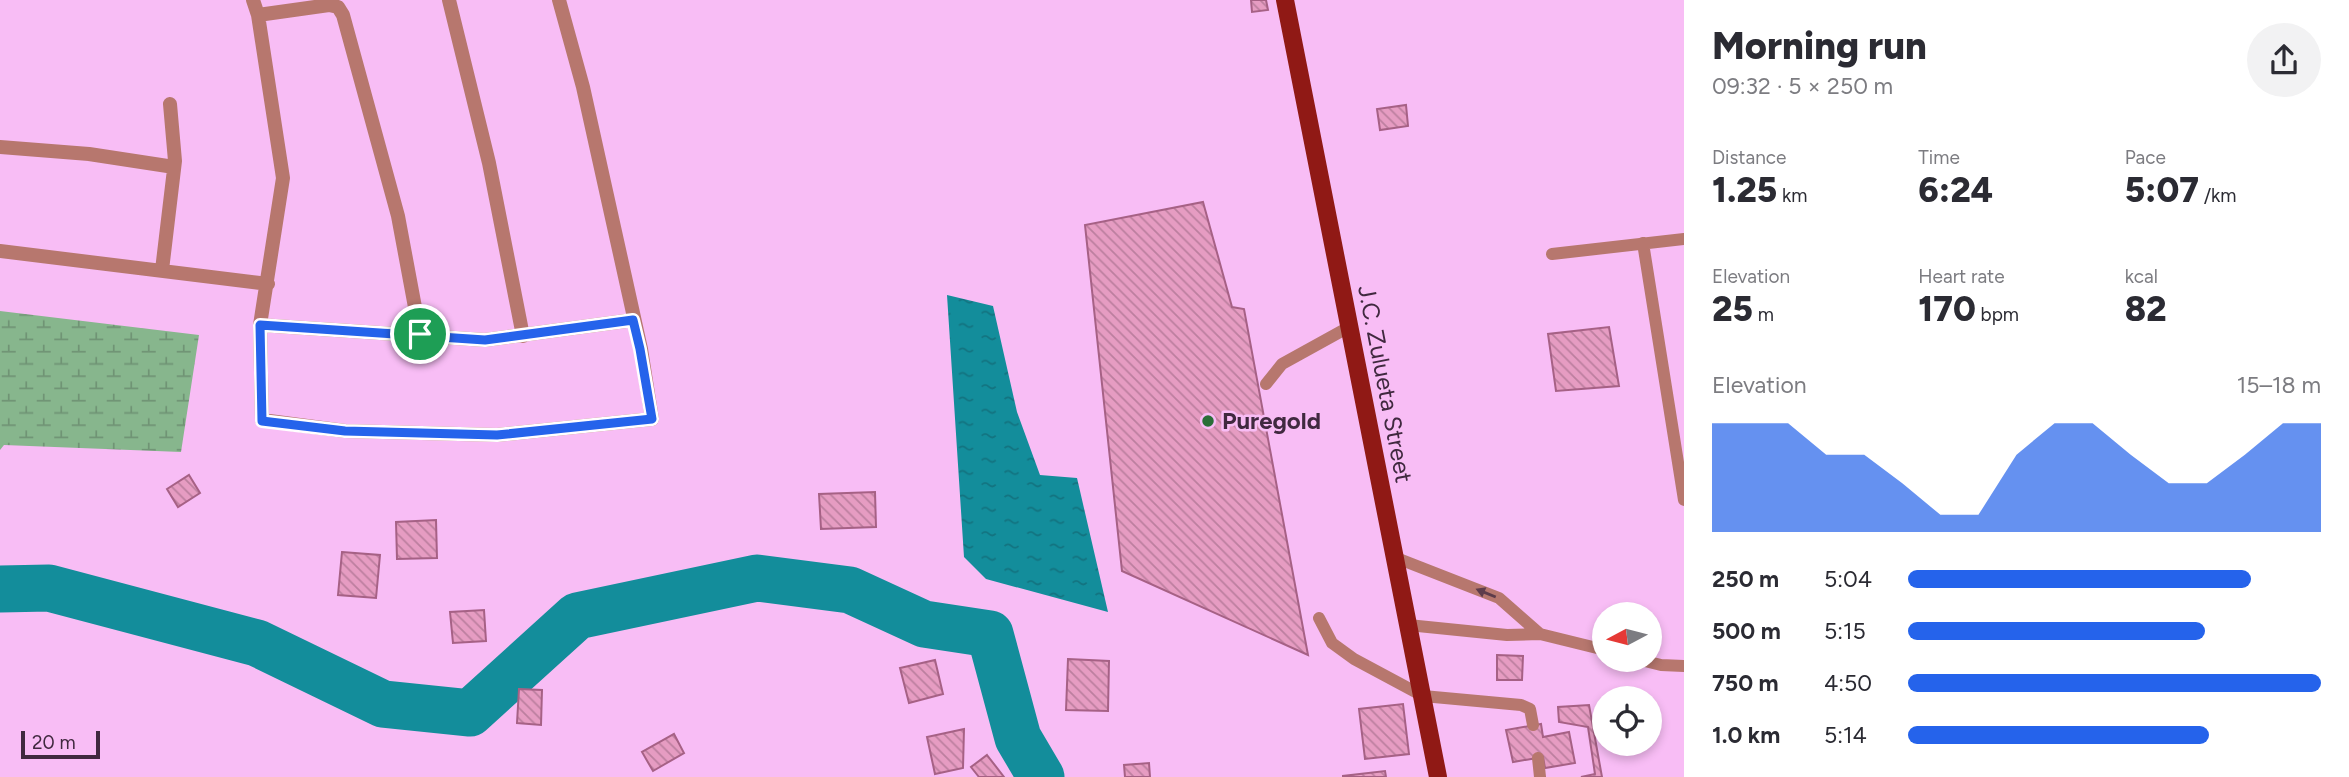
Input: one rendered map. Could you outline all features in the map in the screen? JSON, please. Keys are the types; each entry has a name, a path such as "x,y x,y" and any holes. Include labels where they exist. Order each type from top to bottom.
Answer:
{"main road":[{"name":"J.C. Zulueta Street","path":"1285,0 1438,777"}],"street":[{"path":"253,0 258,15 283,178 260,325 262,421 345,431 497,435 652,419 640,349 583,87 559,0"},
{"path":"449,0 489,163 523,336"},
{"path":"258,15 329,5 338,8 343,15 397,216 420,334"},
{"path":"162,270 174,167 170,104"},
{"path":"0,147 89,154 174,167"},
{"path":"0,251 268,284"},
{"path":"260,325 485,340 633,320"}],"lane":[{"path":"1552,254 1684,239"},
{"path":"1643,243 1684,500"},
{"path":"1266,384 1282,364 1349,327"},
{"path":"1394,557 1499,598 1540,634"},
{"path":"1319,618 1332,643 1354,659 1423,696 1521,705 1530,709 1533,725"},
{"path":"1408,625 1507,635 1540,634 1592,647"},
{"path":"1662,665 1684,666"},
{"path":"1538,758 1540,777"}],"green space":[{"path":"0,311 199,335 181,452 4,445 0,450"}],"water":[{"path":"947,295 993,306 1017,412 1040,475 1077,478 1108,612 986,579 964,557"}],"building":[{"path":"1251,0 1266,0 1268,10 1252,12"},
{"path":"1406,105 1408,126 1380,130 1377,109"},
{"path":"1203,202 1232,307 1244,309 1308,655 1122,571 1085,225"},
{"path":"1609,327 1619,386 1556,391 1548,334"},
{"path":"189,475 200,493 178,507 167,489"},
{"path":"875,492 876,527 821,529 819,494"},
{"path":"436,520 437,558 397,559 396,522"},
{"path":"342,552 380,555 376,598 338,595"},
{"path":"484,610 486,641 453,643 450,612"},
{"path":"1497,655 1523,656 1522,680 1497,680"},
{"path":"1068,659 1109,661 1108,711 1066,710"},
{"path":"935,660 943,694 909,703 900,668"},
{"path":"519,689 542,690 541,725 517,723"},
{"path":"1403,704 1409,754 1365,759 1359,709"},
{"path":"1589,705 1592,754 1588,727 1559,722 1558,707"},
{"path":"1541,724 1543,737 1569,732 1575,763 1545,768 1543,757 1513,762 1506,730"},
{"path":"964,729 963,768 935,774 927,737"},
{"path":"674,734 684,753 653,771 642,752"},
{"path":"987,755 1004,777 979,777 971,767"},
{"path":"1592,756 1598,756 1602,777 1581,777 1595,774"},
{"path":"1149,763 1150,777 1125,777 1124,765"},
{"path":"1385,771 1386,777 1343,777 1343,776"}],"waterway":[{"path":"0,589 49,588 257,643 383,704 470,713 577,616 757,578 850,590 924,624 990,634 1018,738 1041,777"}],"place":[{"name":"Puregold","path":"1208,421"}],"route":[{"path":"633,320 652,419 497,435 345,431 262,421 260,325 420,334 501,339 633,320"}]}
